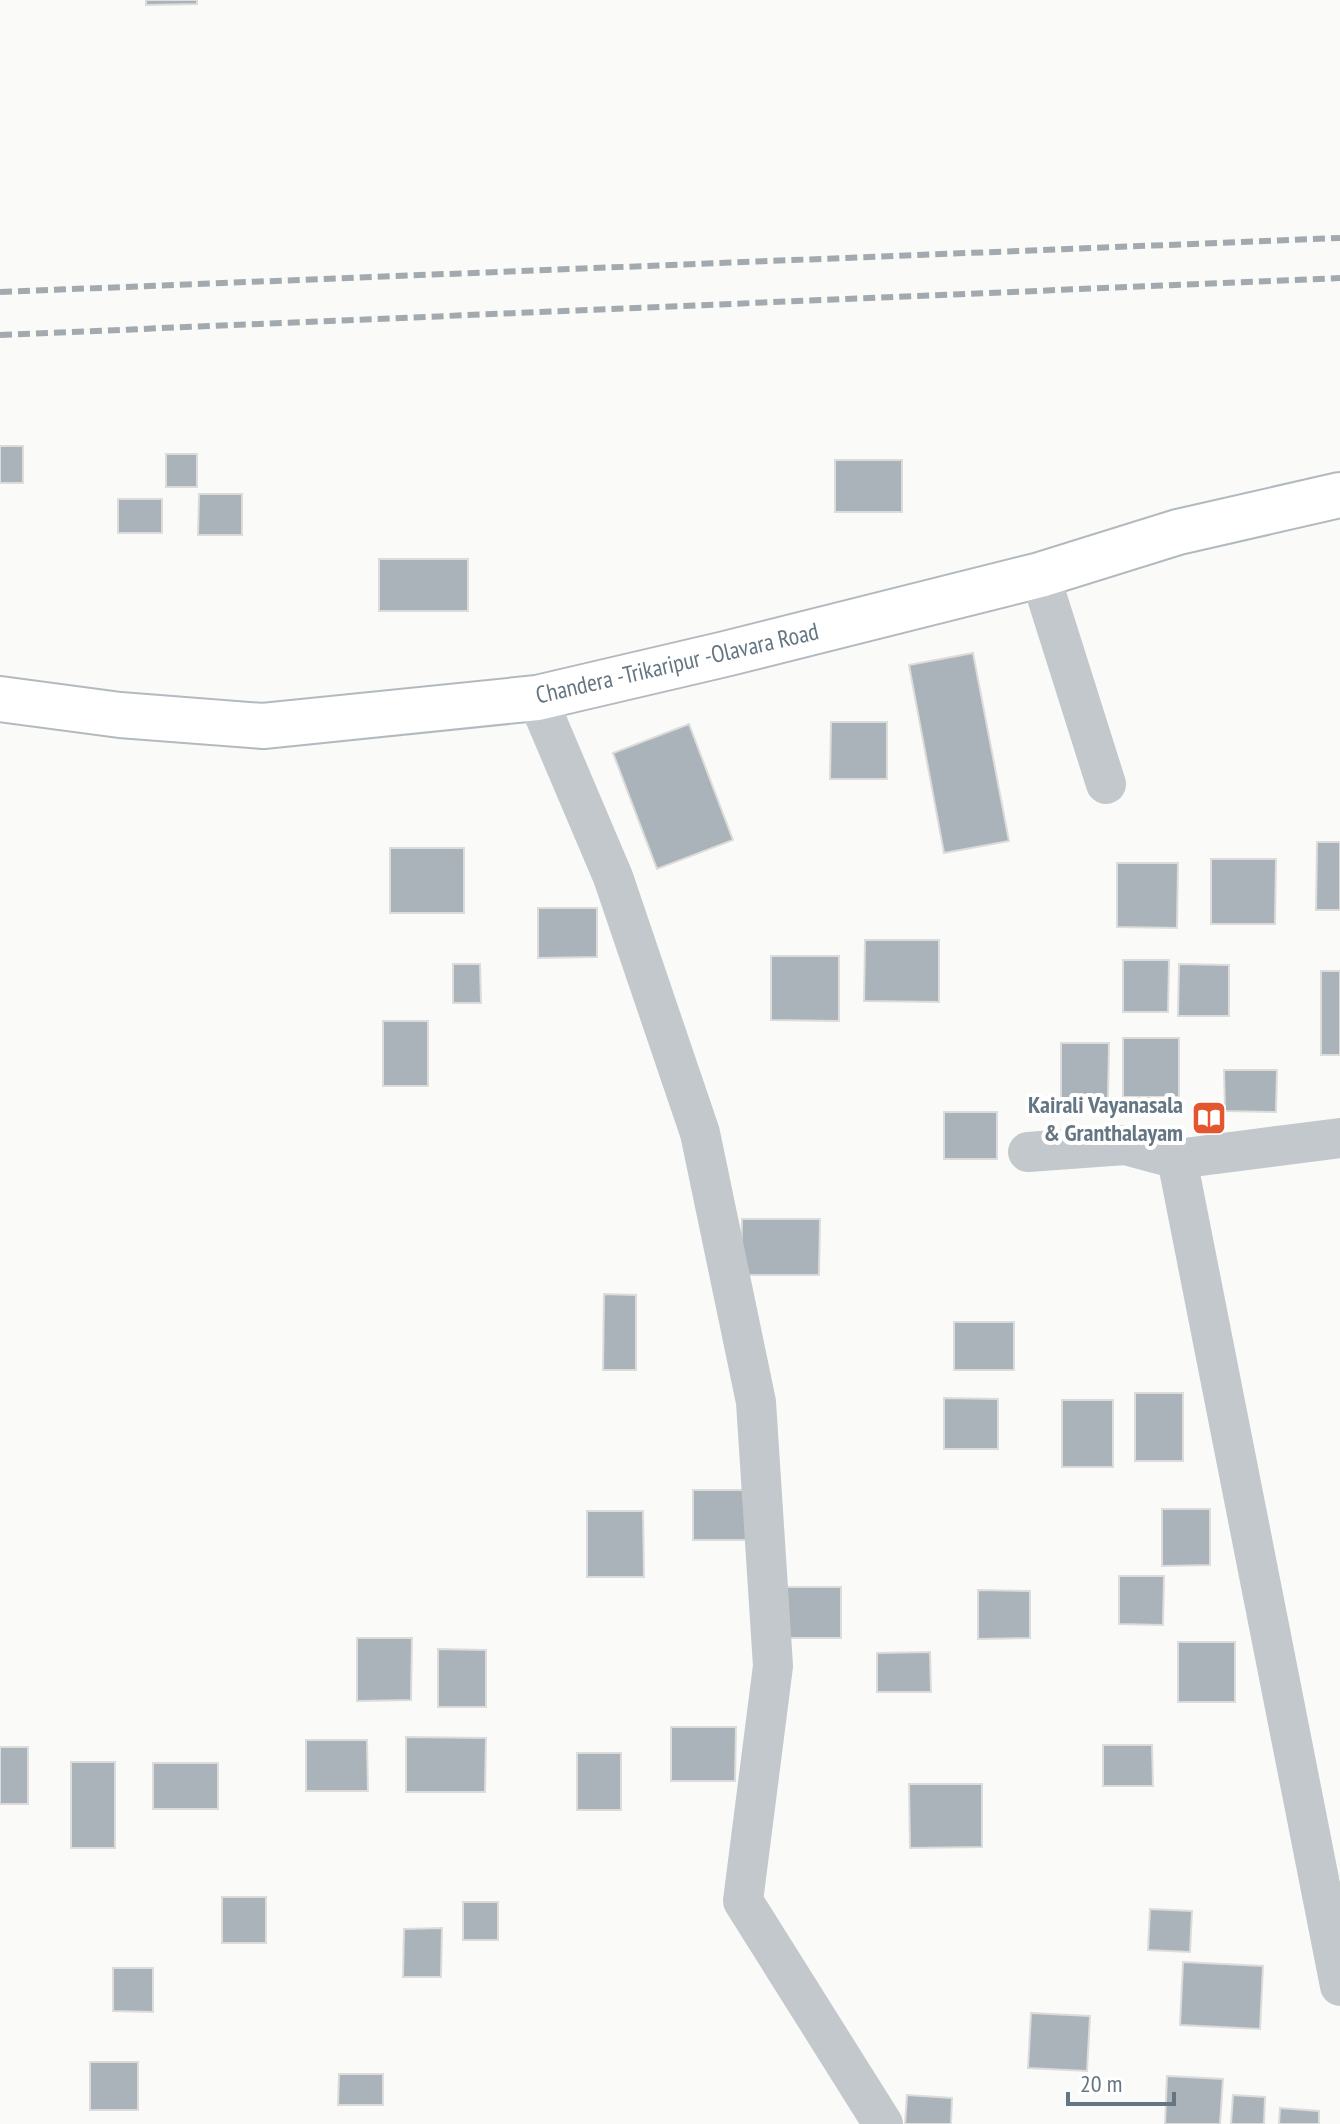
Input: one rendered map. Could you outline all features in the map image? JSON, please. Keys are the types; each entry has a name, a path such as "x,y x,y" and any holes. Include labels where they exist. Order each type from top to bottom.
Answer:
{"main road":[{"name":"Chandera -Trikaripur -Olavara Road","path":"0,699 120,715 263,726 537,698 1040,575 1178,532 1340,495"}],"street":[{"path":"1040,575 1106,784"},
{"path":"537,698 613,877 700,1133 756,1402 773,1666 743,1901 883,2124"},
{"path":"1028,1152 1125,1145 1177,1159 1340,1138"},
{"path":"1177,1159 1340,1986"}],"building":[{"path":"146,0 197,0 197,4 146,5"},
{"path":"0,446 23,446 23,483 0,483"},
{"path":"166,454 197,454 197,487 166,487"},
{"path":"835,460 902,460 902,512 835,512"},
{"path":"199,494 242,494 242,535 198,535"},
{"path":"118,499 162,499 162,533 118,533"},
{"path":"379,559 468,559 468,611 379,611"},
{"path":"973,653 1009,841 944,853 909,665"},
{"path":"831,722 887,722 887,779 830,779"},
{"path":"689,724 733,840 657,869 613,753"},
{"path":"1317,842 1340,842 1340,910 1316,910"},
{"path":"390,848 464,848 464,913 390,913"},
{"path":"1211,859 1276,859 1275,924 1211,924"},
{"path":"1117,863 1178,863 1177,928 1117,927"},
{"path":"538,908 597,908 597,957 538,958"},
{"path":"865,940 939,940 939,1002 864,1001"},
{"path":"771,956 839,956 839,1021 771,1020"},
{"path":"1123,960 1169,960 1168,1012 1123,1012"},
{"path":"453,964 480,964 481,1003 453,1003"},
{"path":"1179,964 1229,965 1229,1016 1178,1016"},
{"path":"1321,971 1340,971 1340,1055 1321,1055"},
{"path":"383,1021 428,1021 428,1086 383,1086"},
{"path":"1123,1038 1179,1038 1179,1097 1123,1097"},
{"path":"1061,1043 1109,1043 1108,1098 1061,1098"},
{"path":"1224,1070 1277,1070 1276,1112 1225,1111"},
{"path":"944,1112 997,1112 997,1159 944,1159"},
{"path":"742,1219 820,1219 819,1275 741,1275"},
{"path":"604,1294 636,1295 636,1370 603,1370"},
{"path":"954,1322 1014,1322 1014,1370 954,1370"},
{"path":"1135,1393 1183,1393 1183,1461 1135,1461"},
{"path":"944,1398 998,1399 998,1449 944,1449"},
{"path":"1062,1400 1113,1400 1113,1467 1062,1467"},
{"path":"693,1490 749,1490 750,1540 693,1540"},
{"path":"1162,1509 1210,1509 1210,1565 1162,1566"},
{"path":"587,1511 643,1511 644,1577 587,1577"},
{"path":"1119,1576 1164,1576 1163,1625 1119,1624"},
{"path":"782,1587 841,1587 841,1638 781,1638"},
{"path":"978,1590 1030,1591 1030,1638 978,1639"},
{"path":"357,1638 412,1638 411,1700 357,1701"},
{"path":"1178,1642 1235,1642 1235,1702 1178,1702"},
{"path":"438,1649 486,1650 486,1707 438,1707"},
{"path":"930,1652 931,1692 877,1692 877,1653"},
{"path":"671,1727 736,1727 735,1781 671,1781"},
{"path":"406,1737 486,1738 485,1792 406,1792"},
{"path":"306,1740 367,1740 368,1791 306,1791"},
{"path":"1103,1745 1152,1745 1153,1786 1103,1786"},
{"path":"0,1747 28,1747 28,1804 0,1804"},
{"path":"577,1753 621,1753 621,1810 577,1810"},
{"path":"71,1762 115,1762 115,1848 71,1848"},
{"path":"153,1763 218,1763 218,1809 153,1809"},
{"path":"909,1784 982,1784 982,1847 910,1848"},
{"path":"222,1897 266,1897 266,1943 222,1943"},
{"path":"463,1902 498,1902 498,1940 463,1940"},
{"path":"1150,1909 1192,1911 1190,1952 1148,1950"},
{"path":"442,1928 441,1977 403,1977 404,1929"},
{"path":"1183,1962 1263,1966 1260,2029 1180,2025"},
{"path":"113,1968 153,1968 153,2012 113,2011"},
{"path":"1031,2013 1090,2016 1087,2071 1028,2068"},
{"path":"90,2062 138,2062 138,2110 90,2110"},
{"path":"339,2074 383,2074 383,2105 338,2105"},
{"path":"1167,2076 1223,2079 1220,2124 1165,2124"},
{"path":"907,2095 952,2098 951,2124 905,2124"},
{"path":"1233,2095 1265,2097 1264,2124 1231,2124"},
{"path":"1280,2108 1319,2111 1319,2124 1279,2124"}],"railway":[{"path":"0,292 1340,238"},
{"path":"0,335 1340,278"}],"place":[{"name":"Kairali Vayanasala & Granthalayam","path":"1209,1118"}]}
